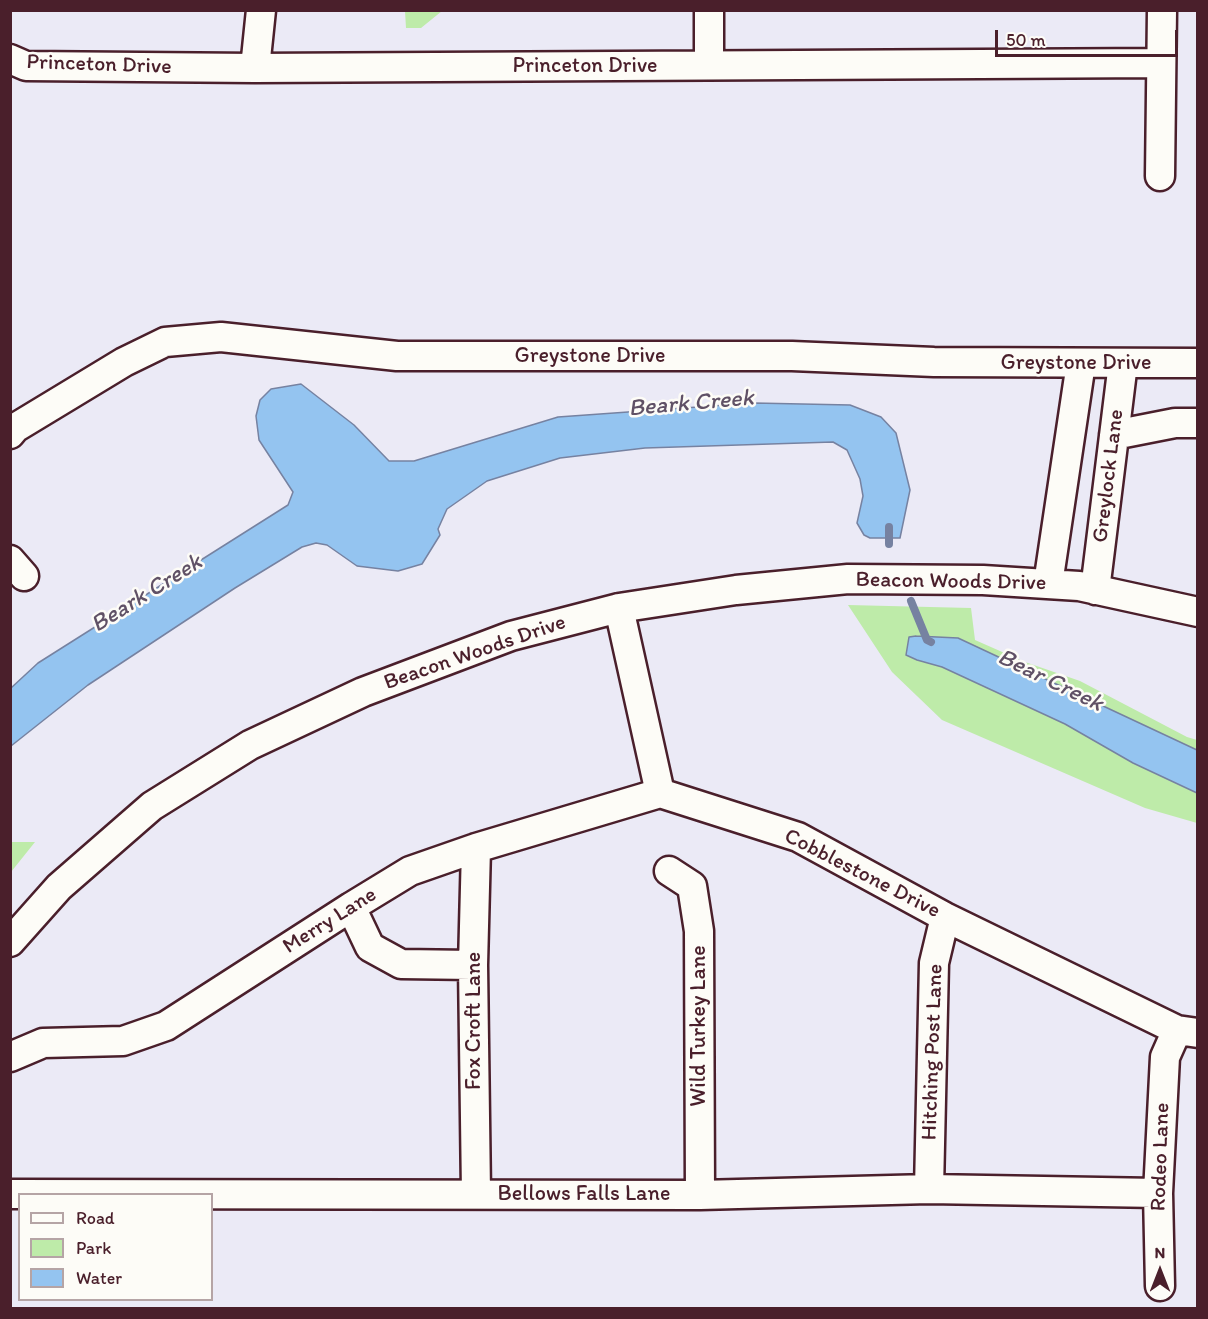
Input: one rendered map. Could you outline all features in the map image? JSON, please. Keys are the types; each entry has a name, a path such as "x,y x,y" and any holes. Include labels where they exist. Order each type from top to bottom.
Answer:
{"street":[{"path":"255,68 261,10"},
{"path":"709,10 709,65"},
{"path":"1160,176 1162,10"},
{"name":"Princeton Drive","path":"10,59 26,66 255,68 1161,63"},
{"name":"Greystone Drive","path":"10,434 15,428 124,362 165,342 221,337 397,356 792,356 934,363 1197,363"},
{"name":"Greylock Lane","path":"1048,584 1081,363"},
{"name":"Greylock Lane","path":"1095,590 1123,363"},
{"path":"1070,440 1113,441 1175,423 1197,423"},
{"name":"Beacon Woods Drive","path":"10,942 59,887 152,806 250,745 363,692 501,640 619,608 736,590 849,579 983,580 1079,586 1197,612"},
{"path":"619,608 660,793"},
{"name":"Merry Lane","path":"10,1057 43,1042 123,1041 166,1026 410,871 476,848 660,793"},
{"name":"Cobblestone Drive","path":"660,793 798,837 945,917 1187,1031"},
{"name":"Fox Croft Lane","path":"476,848 473,965 476,1194"},
{"name":"Wild Turkey Lane","path":"669,871 692,886 699,931 700,1195"},
{"path":"351,907 370,947 402,964 473,965"},
{"name":"Hitching Post Lane","path":"929,1189 934,963 945,917"},
{"name":"Rodeo Lane","path":"1160,1286 1158,1193 1165,1058 1187,1031"},
{"name":"Bellows Falls Lane","path":"213,1194 700,1195 929,1189 1158,1193"}],"green space":[{"path":"405,10 442,11 421,28 406,28"},
{"path":"848,605 971,608 975,640 1025,662 1080,681 1187,737 1197,740 1197,823 1145,808 942,720 892,672"},
{"path":"10,842 35,842 11,872"}],"water":[{"path":"301,384 354,425 389,461 414,461 558,417 754,403 850,405 881,417 896,433 910,490 900,538 870,538 864,535 857,523 863,496 860,479 847,450 833,442 645,448 560,458 487,481 447,509 438,529 440,535 422,564 398,571 357,566 327,545 316,543 302,547 235,588 88,685 11,746 11,688 38,663 288,505 293,492 259,440 256,416 260,400 271,389"},
{"path":"909,637 958,638 1197,750 1197,793 1133,763 1065,724 942,667 906,655"}],"waterway":[{"name":"Beark Creek","path":"889,527 889,544"},
{"name":"Bear Creek","path":"911,601 927,640 931,642"}]}
